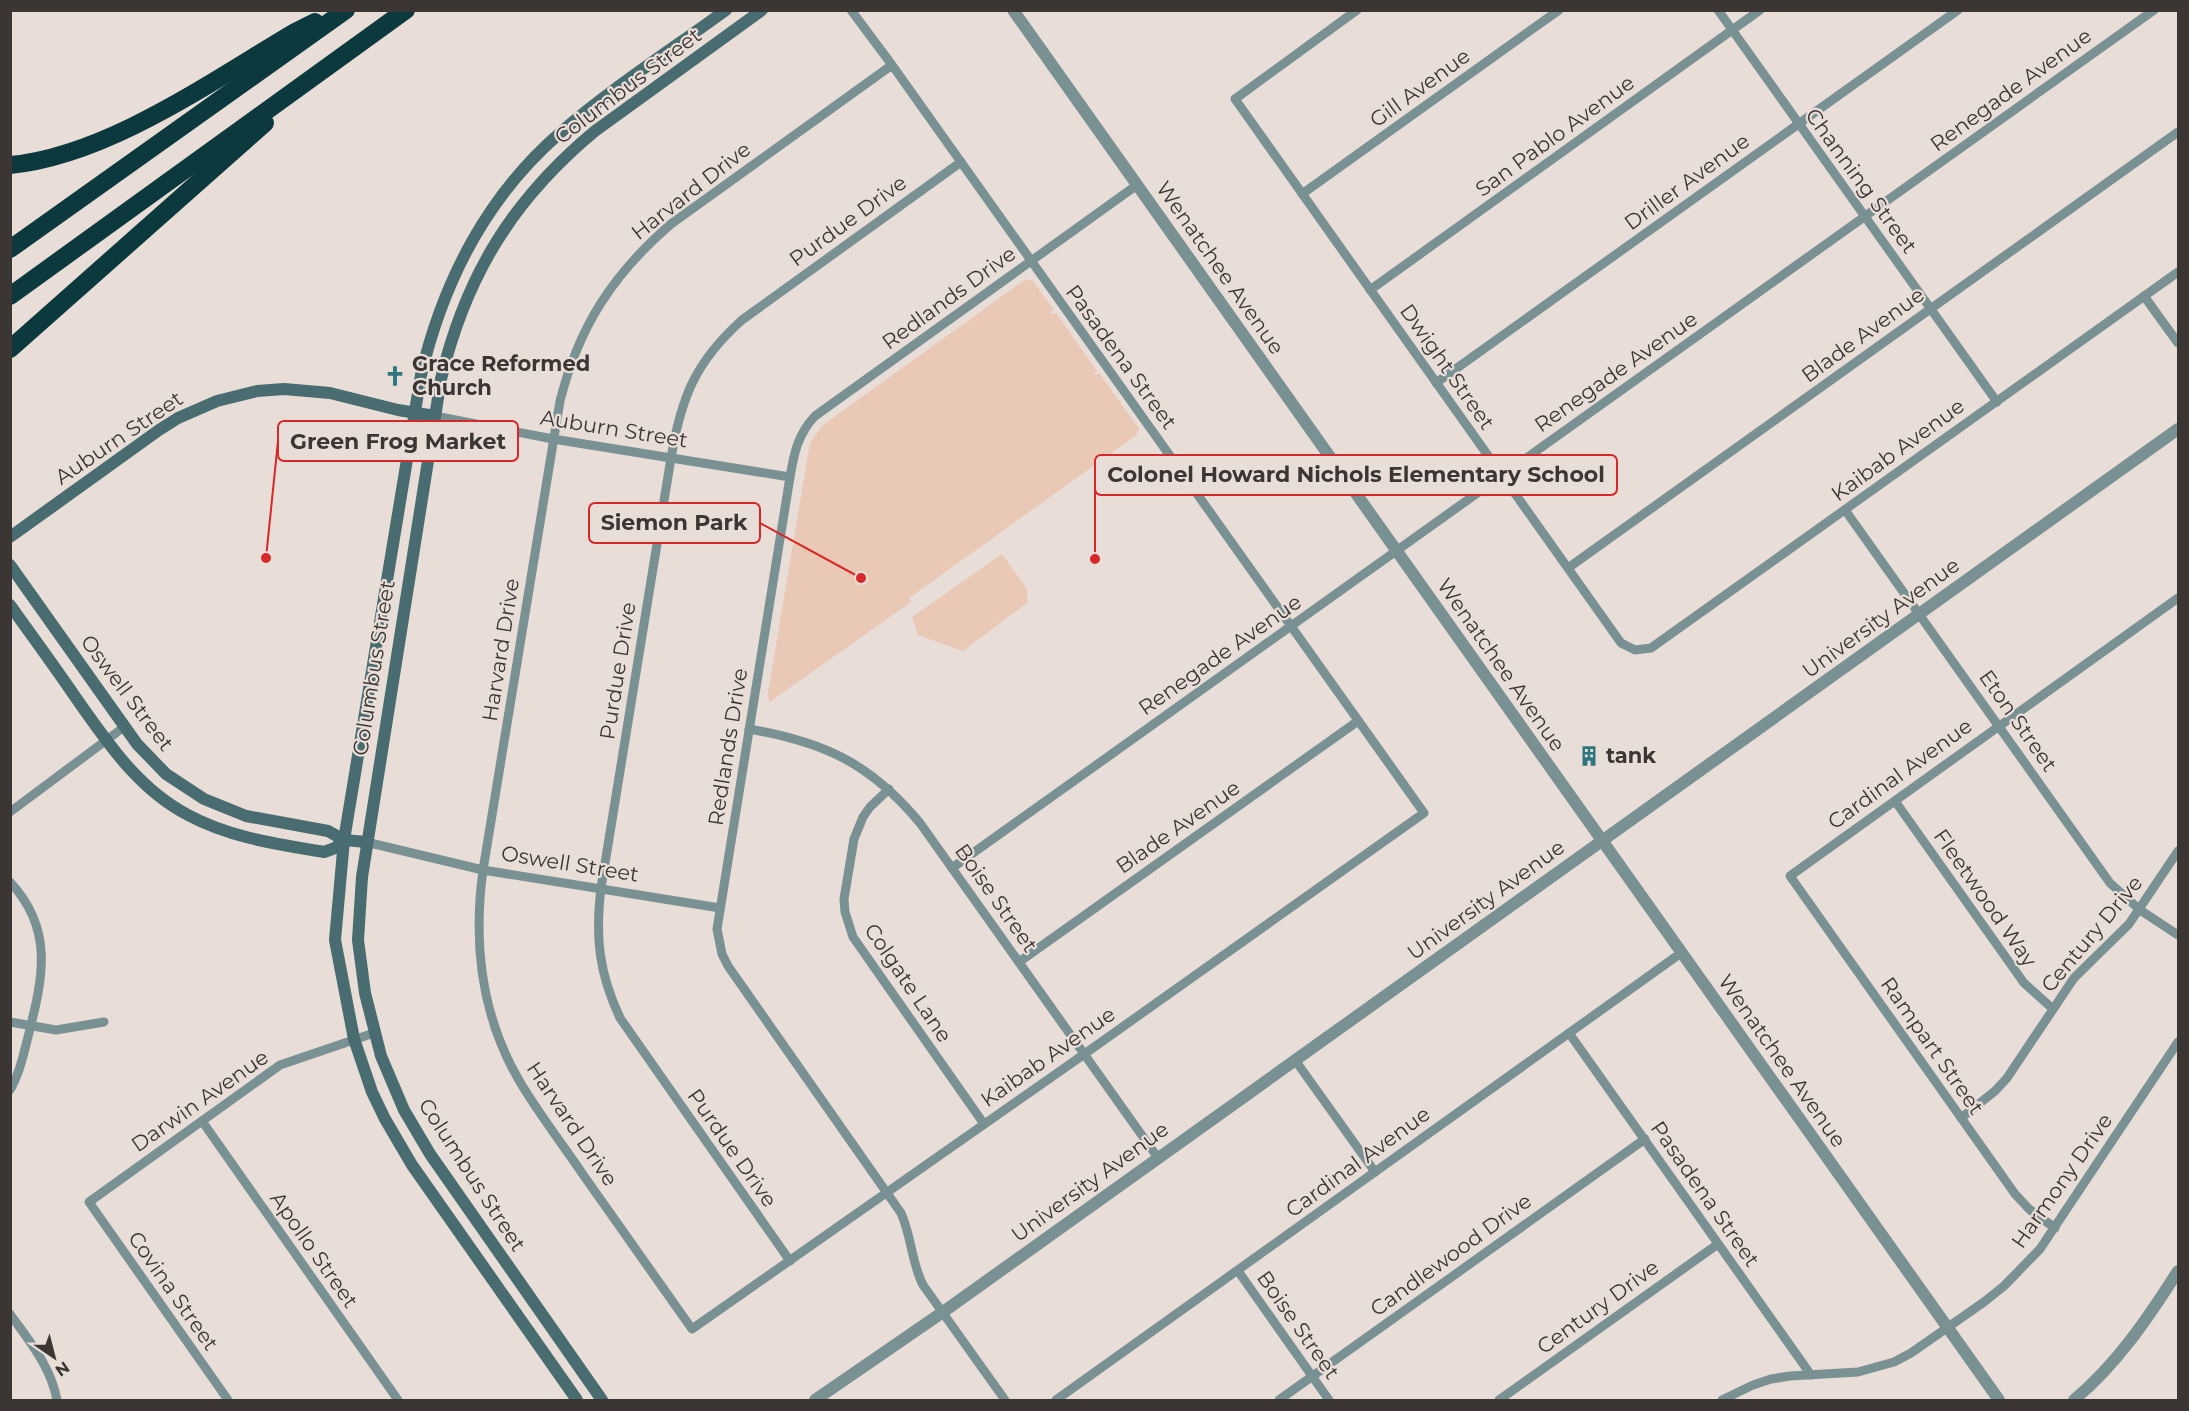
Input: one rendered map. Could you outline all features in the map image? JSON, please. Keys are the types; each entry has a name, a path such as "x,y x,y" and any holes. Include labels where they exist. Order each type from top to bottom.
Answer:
{"highway":[{"path":"10,165 48,158 110,137 163,110 295,32 344,10"},
{"path":"10,249 344,10"},
{"path":"10,296 406,10"},
{"path":"10,349 229,158 321,71"}],"main road":[{"name":"Columbus Street","path":"577,1401 400,1146 372,1092 354,1039 335,940 344,840 423,367 437,316 465,253 497,201 530,162 559,134 726,10"},
{"name":"Columbus Street","path":"603,1401 418,1136 392,1083 374,1033 365,993 358,940 366,842 435,416 448,351 470,289 498,238 532,191 568,153 762,10"},
{"name":"Auburn Street","path":"10,537 159,430 178,418 216,401 261,391 307,390 435,416"},
{"name":"Oswell Street","path":"10,565 124,727 143,751 166,774 204,799 246,816 328,831 344,840 366,842"},
{"name":"Oswell Street","path":"10,605 127,767 150,789 188,815 208,825 253,840 324,852 335,848 344,840"}],"street":[{"name":"Pasadena Street","path":"851,10 1424,813"},
{"name":"Wenatchee Avenue","path":"1013,10 1999,1401"},
{"name":"Dwight Street","path":"1357,10 1234,99 1621,643 1635,650"},
{"name":"Gill Avenue","path":"1302,194 1559,10"},
{"name":"Channing Street","path":"1718,10 1997,402"},
{"name":"San Pablo Avenue","path":"1370,290 1760,10"},
{"name":"Driller Avenue","path":"1436,383 1958,10"},
{"name":"Renegade Avenue","path":"952,868 2154,10"},
{"name":"Harvard Drive","path":"692,1329 530,1098 506,1056 488,1006 479,954 479,900 483,870 553,439 560,401 575,350 600,303 632,260 671,224 892,65"},
{"name":"Blade Avenue","path":"1568,568 2178,132"},
{"name":"Purdue Drive","path":"790,1261 620,1018 610,997 600,960 598,914 601,888 670,458 676,427 688,389 699,369 727,333 961,162"},
{"name":"Redlands Drive","path":"1005,1401 917,1273 906,1224 887,1193 728,966 718,941 720,908 790,477 800,436 815,416 1137,185"},
{"name":"Kaibab Avenue","path":"1635,650 1651,648 2178,272"},
{"path":"2145,296 2178,343"},
{"name":"Auburn Street","path":"435,416 553,439 790,477"},
{"name":"University Avenue","path":"814,1401 943,1312 2178,429"},
{"name":"Eton Street","path":"1845,510 2110,883 2140,910 2178,935"},
{"name":"Cardinal Avenue","path":"1790,876 2178,598"},
{"name":"Blade Avenue","path":"1018,962 1358,721"},
{"path":"10,812 124,727"},
{"name":"Boise Street","path":"749,729 781,734 824,748 861,768 890,789 920,823 1158,1158"},
{"name":"Colgate Lane","path":"890,789 862,817 856,832 844,899 848,926 860,947 984,1124"},
{"name":"Fleetwood Way","path":"1894,801 2024,983 2053,1009"},
{"name":"Kaibab Avenue","path":"692,1329 1424,813"},
{"name":"Oswell Street","path":"366,842 483,870 720,908"},
{"name":"Century Drive","path":"1961,1118 1988,1097 2007,1078 2074,978 2114,940 2140,910 2178,851"},
{"name":"Rampart Street","path":"1790,876 2015,1194 2029,1209 2055,1228"},
{"path":"10,882 34,918 42,952 40,990 20,1069 10,1090"},
{"name":"Cardinal Avenue","path":"1056,1401 1682,953"},
{"path":"10,1022 56,1030 104,1022"},
{"name":"Darwin Avenue","path":"88,1202 280,1065 374,1033"},
{"name":"Pasadena Street","path":"1569,1033 1811,1375"},
{"name":"Harmony Drive","path":"1722,1401 1753,1385 1771,1379 1858,1372 1877,1368 1911,1353 2004,1286 2034,1255 2055,1228 2178,1042"},
{"path":"1295,1060 1375,1172"},
{"name":"Apollo Street","path":"202,1121 398,1401"},
{"name":"Candlewood Drive","path":"1279,1401 1644,1139"},
{"name":"Covina Street","path":"88,1202 228,1401"},
{"name":"Century Drive","path":"1499,1401 1718,1244"},
{"name":"Boise Street","path":"1238,1271 1329,1401"},
{"path":"2074,1401 2124,1350 2178,1271"},
{"path":"10,1314 43,1360 57,1401"},
{"path":"10,1334 20,1327"}],"shaded area":[{"path":"1026,279 1033,281 1054,310 1050,312 1056,313 1097,371 1095,375 1099,373 1140,430 1136,432 1138,434 909,598 911,602 768,703 810,443 823,425"},
{"path":"1002,554 1027,589 1027,603 963,651 918,635 912,617"}],"place":[{"name":"Grace Reformed Church","path":"395,376"},
{"name":"Green Frog Market","path":"266,558"},
{"name":"Colonel Howard Nichols Elementary School","path":"1095,559"},
{"name":"Siemon Park","path":"861,578"},
{"name":"tank","path":"1589,756"}]}
